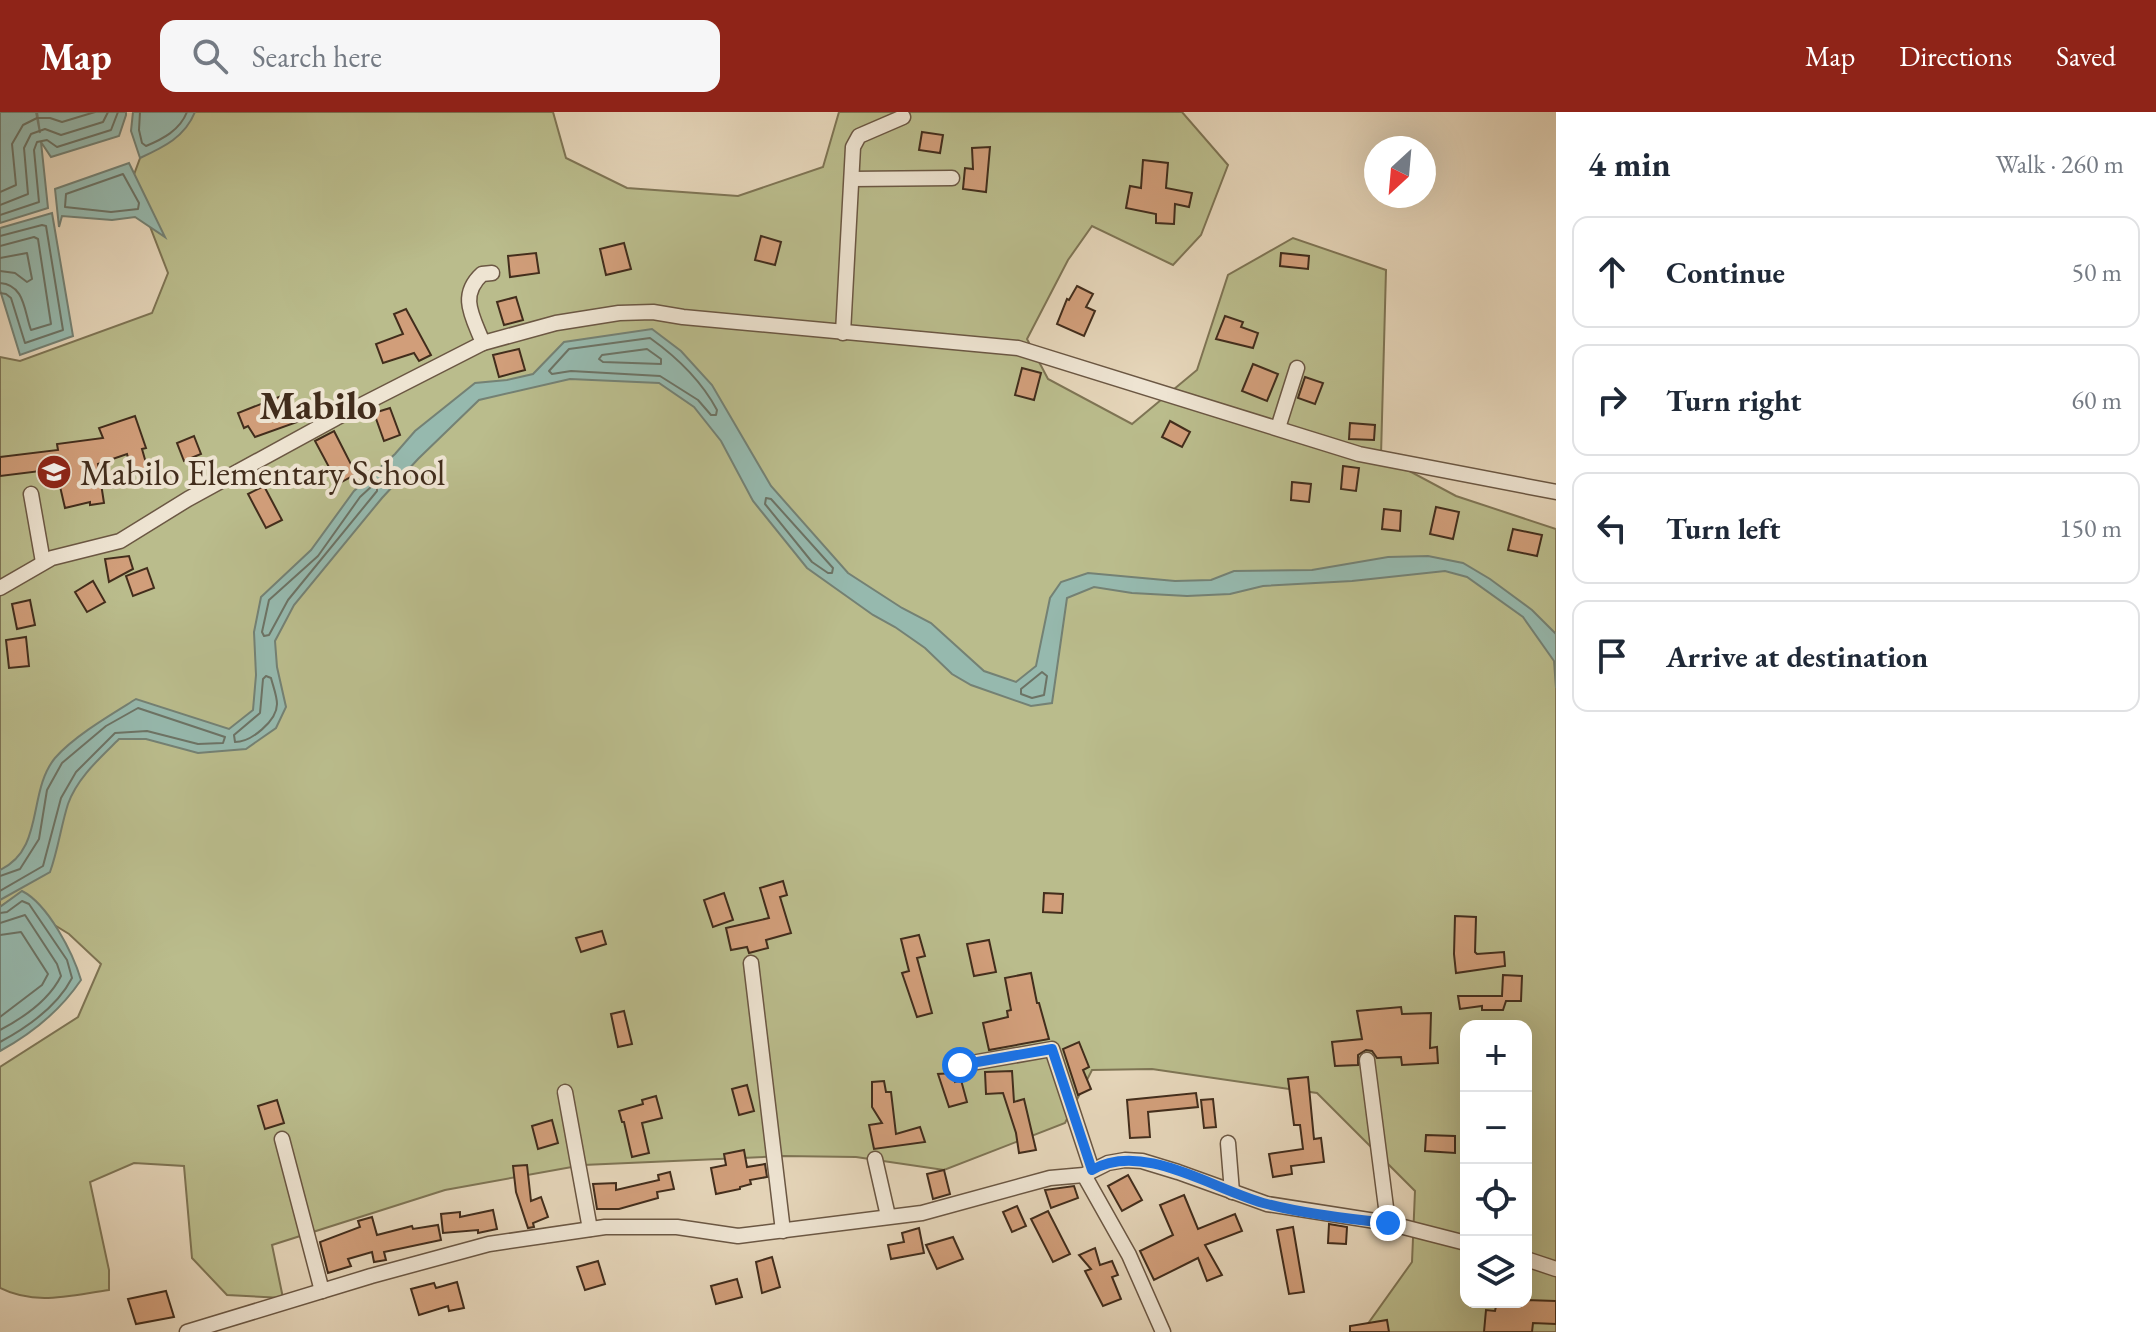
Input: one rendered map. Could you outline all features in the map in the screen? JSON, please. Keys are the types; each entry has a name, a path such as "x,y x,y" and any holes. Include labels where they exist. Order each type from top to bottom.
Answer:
{"street":[{"path":"843,333 855,141 903,117"},
{"path":"852,179 952,178"},
{"path":"483,343 469,304 469,290 482,274 492,273"},
{"path":"0,588 52,558 120,541 188,499 336,418 483,343 556,323 619,313 653,312 1018,348 1359,454 1556,492"},
{"path":"1278,428 1297,368"},
{"path":"31,494 43,562"},
{"path":"751,963 783,1231"},
{"path":"960,1065 1052,1049 1088,1172 1163,1332"},
{"path":"1367,1060 1388,1223"},
{"path":"565,1092 590,1229"},
{"path":"282,1139 322,1291"},
{"path":"1228,1143 1232,1192"},
{"path":"875,1159 888,1216"},
{"path":"187,1332 489,1244 590,1229 677,1227 738,1236 922,1213 1050,1178 1088,1172 1108,1163 1142,1161 1267,1204 1388,1223 1460,1241"},
{"path":"1532,1261 1556,1268"}],"green space":[{"path":"157,112 553,112 566,158 627,188 738,196 823,167 839,112 1182,112 1228,165 1201,235 1173,265 1092,226 1068,260 1027,339 1048,379 1132,424 1197,370 1228,275 1293,238 1386,270 1381,456 1456,496 1556,529 1556,1332 1362,1332 1412,1262 1415,1191 1317,1093 1152,1069 1092,1070 1065,1123 944,1170 856,1157 784,1156 583,1165 445,1190 272,1245 283,1298 227,1295 192,1258 184,1166 134,1163 90,1182 109,1270 109,1290 40,1298 0,1288 0,1067 78,1017 101,964 69,934 12,899 0,907 0,357 20,361 152,313 168,273 132,180"}],"water":[{"path":"0,112 36,112 40,133 37,112 126,112 126,115 119,136 51,157 41,142 48,208 0,223"},
{"path":"133,112 195,112 180,135 140,158 131,131"},
{"path":"129,163 165,237 135,217 112,220 62,216 59,227 55,189"},
{"path":"52,213 73,336 20,355 0,290 0,228"},
{"path":"652,329 681,351 712,385 771,486 848,573 931,623 984,671 1016,682 1036,666 1050,598 1061,582 1088,573 1175,581 1211,580 1234,571 1312,570 1388,557 1428,556 1463,563 1490,579 1532,610 1556,634 1556,688 1554,661 1523,617 1467,577 1445,571 1263,586 1230,594 1187,596 1094,587 1067,598 1052,703 1031,706 971,685 952,674 925,648 807,568 753,501 721,441 694,407 659,383 570,379 479,400 382,498 294,605 275,641 286,707 276,728 246,749 198,753 146,739 119,739 90,769 72,795 50,872 0,900 0,870 14,861 24,848 46,772 55,758 83,734 136,699 229,729 253,710 256,675 254,632 261,597 311,550 354,491 415,431 475,383 533,374 564,342"},
{"path":"22,891 32,897 50,918 66,943 81,980 45,1020 0,1051 0,907"}],"building":[{"path":"922,132 943,135 940,153 919,150"},
{"path":"990,147 986,192 963,189 965,168 973,169 972,148"},
{"path":"1143,160 1168,163 1166,188 1192,193 1189,207 1175,204 1174,224 1156,223 1156,214 1126,208 1130,186 1141,188"},
{"path":"761,236 781,242 775,265 755,260"},
{"path":"624,243 631,269 606,275 600,249"},
{"path":"536,253 539,273 510,277 508,256"},
{"path":"1281,253 1309,256 1308,269 1280,266"},
{"path":"1077,286 1093,294 1086,307 1095,311 1084,336 1057,324 1067,299"},
{"path":"516,297 523,320 504,325 497,302"},
{"path":"406,309 431,355 419,361 414,353 383,363 376,344 403,334 394,314"},
{"path":"1225,316 1243,322 1241,327 1258,333 1253,348 1216,339"},
{"path":"519,349 525,370 499,377 493,355"},
{"path":"1253,364 1278,374 1267,401 1242,391"},
{"path":"1022,368 1041,373 1034,400 1015,395"},
{"path":"1305,377 1323,383 1315,404 1298,398"},
{"path":"289,393 300,421 255,437 248,426 244,428 238,413"},
{"path":"390,408 400,435 384,441 374,413"},
{"path":"135,416 146,448 142,449 148,470 133,475 127,454 98,464 104,503 90,505 90,502 65,508 56,469 0,476 0,457 58,450 57,444 103,438 99,428"},
{"path":"1170,421 1190,432 1182,447 1162,437"},
{"path":"1350,423 1375,425 1374,440 1349,439"},
{"path":"334,431 356,474 338,484 315,441"},
{"path":"194,436 201,454 184,461 177,443"},
{"path":"1343,466 1359,468 1356,491 1341,489"},
{"path":"1292,482 1311,484 1309,502 1291,500"},
{"path":"264,486 282,520 266,528 248,494"},
{"path":"1436,507 1459,512 1453,539 1430,534"},
{"path":"1384,509 1401,511 1400,531 1382,529"},
{"path":"1513,529 1542,535 1537,556 1508,550"},
{"path":"129,556 133,569 109,582 105,559"},
{"path":"147,568 154,588 133,596 126,576"},
{"path":"93,581 105,602 87,612 75,592"},
{"path":"30,600 35,625 17,629 12,604"},
{"path":"26,637 29,666 9,668 6,640"},
{"path":"783,881 787,895 780,897 791,933 766,940 768,948 749,953 747,947 731,950 726,928 769,918 760,888"},
{"path":"724,893 733,920 713,927 704,900"},
{"path":"1044,893 1063,894 1062,913 1043,912"},
{"path":"1455,916 1476,917 1475,952 1504,952 1505,966 1456,973"},
{"path":"602,931 606,944 581,952 576,938"},
{"path":"919,935 925,956 917,958 932,1013 917,1017 902,973 909,971 901,939"},
{"path":"989,940 996,972 974,976 967,944"},
{"path":"1031,973 1049,1039 989,1050 983,1023 1008,1017 1007,1011 1011,1010 1005,978"},
{"path":"1503,975 1522,976 1521,1001 1506,1001 1503,1010 1482,1010 1482,1006 1460,1009 1458,996 1502,996"},
{"path":"1401,1007 1402,1014 1431,1013 1430,1048 1437,1047 1438,1063 1402,1065 1401,1057 1377,1058 1372,1051 1366,1050 1358,1055 1358,1065 1335,1066 1332,1042 1362,1039 1357,1011"},
{"path":"624,1011 632,1044 618,1047 611,1014"},
{"path":"1079,1042 1089,1067 1083,1070 1091,1089 1078,1095 1063,1049"},
{"path":"1012,1071 1014,1102 1024,1099 1036,1150 1019,1153 1003,1093 986,1094 985,1072"},
{"path":"953,1073 955,1082 961,1080 967,1102 949,1107 938,1074"},
{"path":"1308,1077 1314,1139 1321,1138 1324,1162 1291,1166 1292,1174 1273,1177 1269,1154 1303,1149 1300,1125 1294,1125 1288,1079"},
{"path":"884,1081 886,1092 891,1092 896,1134 920,1127 925,1142 874,1149 869,1125 882,1123 872,1107 872,1082"},
{"path":"747,1085 754,1111 739,1115 732,1089"},
{"path":"1196,1093 1198,1107 1148,1112 1150,1137 1130,1138 1127,1100"},
{"path":"656,1096 662,1118 642,1123 649,1153 632,1157 619,1111 643,1104 642,1100"},
{"path":"1213,1099 1216,1127 1204,1128 1201,1100"},
{"path":"277,1100 284,1123 265,1129 258,1106"},
{"path":"552,1120 558,1143 538,1149 532,1126"},
{"path":"1426,1135 1455,1136 1455,1153 1425,1151"},
{"path":"744,1150 747,1167 765,1164 767,1177 750,1180 751,1184 740,1189 716,1194 711,1168 726,1165 724,1154"},
{"path":"527,1165 531,1201 541,1197 548,1217 528,1228 516,1192 513,1166"},
{"path":"944,1170 950,1194 933,1199 927,1174"},
{"path":"670,1172 674,1189 657,1192 658,1198 619,1209 597,1209 593,1184 616,1183 616,1190 659,1180 658,1175"},
{"path":"1128,1175 1142,1200 1122,1211 1108,1186"},
{"path":"1074,1186 1078,1198 1051,1208 1045,1190"},
{"path":"1184,1195 1198,1229 1235,1214 1242,1231 1205,1245 1222,1275 1207,1281 1198,1258 1154,1280 1140,1251 1173,1235 1160,1205"},
{"path":"1017,1206 1026,1226 1012,1232 1003,1212"},
{"path":"493,1210 497,1229 478,1233 478,1230 443,1233 441,1214 460,1212 460,1217"},
{"path":"1048,1211 1070,1254 1053,1262 1031,1219"},
{"path":"372,1217 377,1235 412,1226 413,1229 438,1225 441,1240 384,1252 386,1260 374,1262 372,1252 348,1259 351,1266 328,1273 320,1242 360,1227 358,1221"},
{"path":"1329,1224 1347,1227 1346,1244 1328,1243"},
{"path":"1293,1227 1304,1292 1289,1294 1277,1230"},
{"path":"919,1228 924,1253 891,1259 888,1245 904,1242 902,1233"},
{"path":"953,1237 963,1259 937,1269 926,1245"},
{"path":"1095,1248 1100,1265 1112,1261 1118,1275 1112,1277 1121,1299 1103,1306 1085,1271 1091,1269 1079,1255"},
{"path":"772,1257 780,1287 762,1293 756,1262"},
{"path":"598,1261 605,1284 585,1290 577,1267"},
{"path":"737,1279 742,1297 716,1304 711,1286"},
{"path":"457,1282 464,1308 449,1311 448,1306 419,1315 411,1289 434,1283 436,1288"},
{"path":"166,1291 174,1317 136,1324 128,1299"},
{"path":"1532,1300 1556,1301 1556,1324 1533,1323 1532,1332 1484,1332 1486,1310 1495,1311 1496,1308 1532,1308"},
{"path":"1387,1320 1389,1332 1350,1332 1350,1326"}],"place":[{"name":"Mabilo Elementary School","path":"54,472"}],"district":[{"name":"Mabilo","path":"318,405"}],"route":[{"path":"960,1065 1052,1049 1092,1170 1108,1163 1142,1161 1267,1204 1388,1223"}]}
